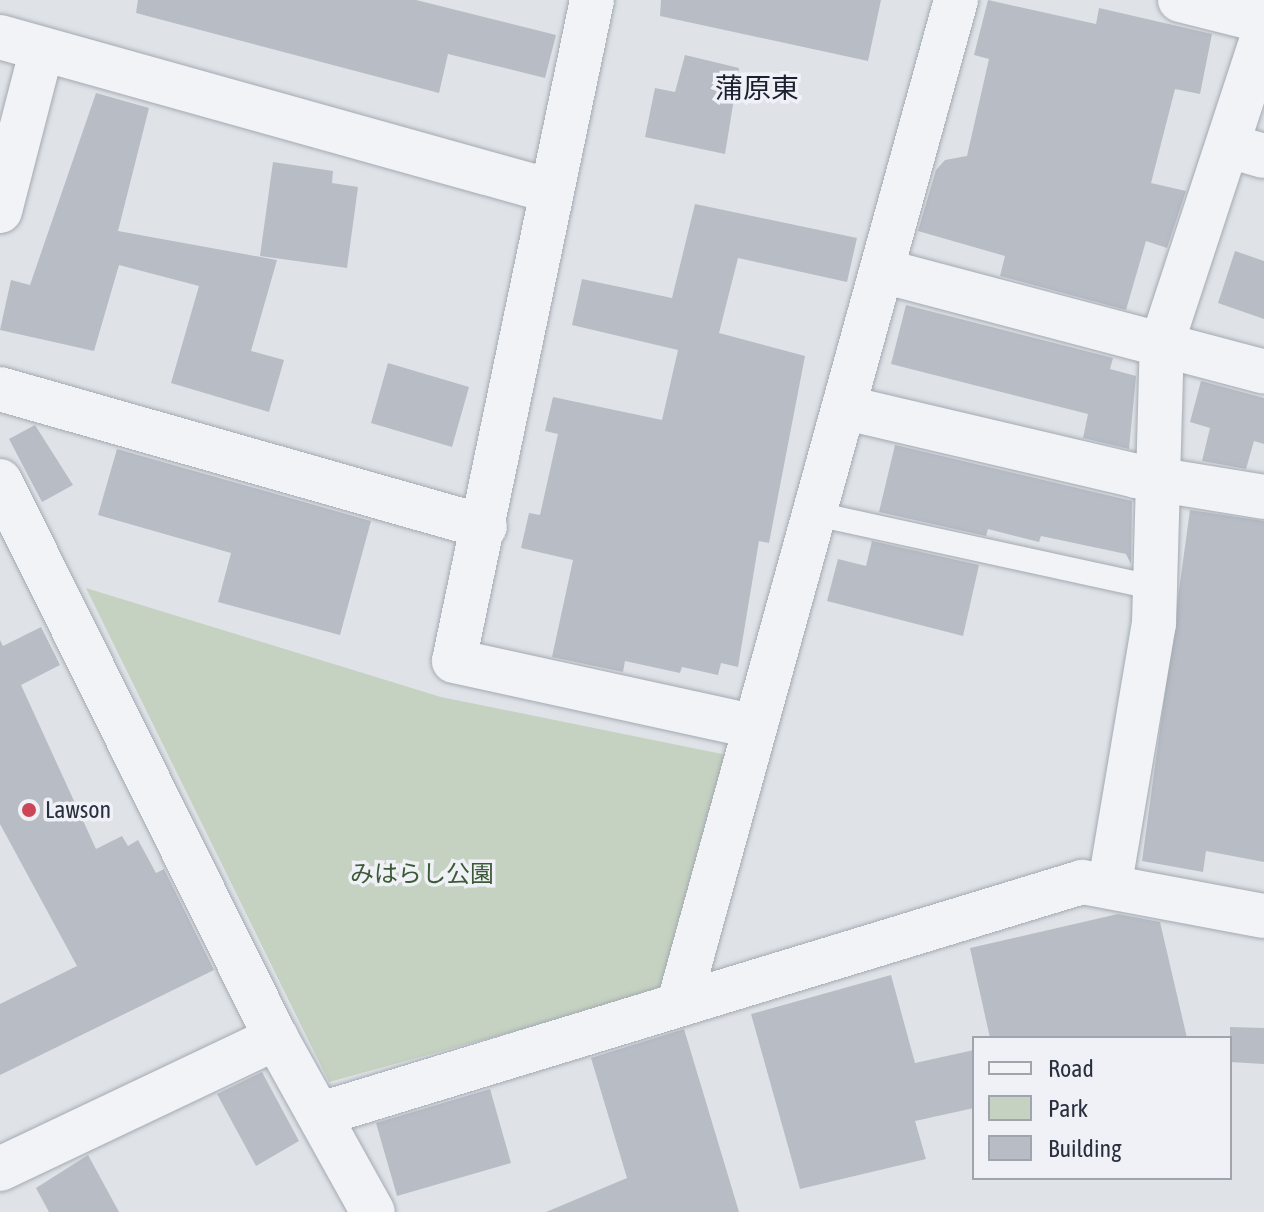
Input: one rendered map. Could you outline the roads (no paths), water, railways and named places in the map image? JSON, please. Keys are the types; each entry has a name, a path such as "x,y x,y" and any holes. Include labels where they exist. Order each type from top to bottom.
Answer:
{"street":[{"path":"592,0 485,527 454,661 752,726"},
{"path":"679,1003 812,513 847,408 956,0"},
{"path":"1180,0 1264,21"},
{"path":"1110,883 1156,588 1162,477 1162,343 1247,151 1264,32"},
{"path":"0,37 551,191"},
{"path":"0,211 42,49"},
{"path":"883,271 1264,372"},
{"path":"0,389 485,527"},
{"path":"847,408 1264,497"},
{"path":"0,481 276,1038 373,1212"},
{"path":"321,1114 1082,882 1110,883 1264,916"},
{"path":"0,1169 276,1038"}],"lane":[{"path":"812,513 1156,588"}],"place":[{"name":"Lawson","path":"29,810"}],"district":[{"name":"蒲原東","path":"757,88"}],"park label":[{"name":"みはらし公園","path":"422,874"}]}
